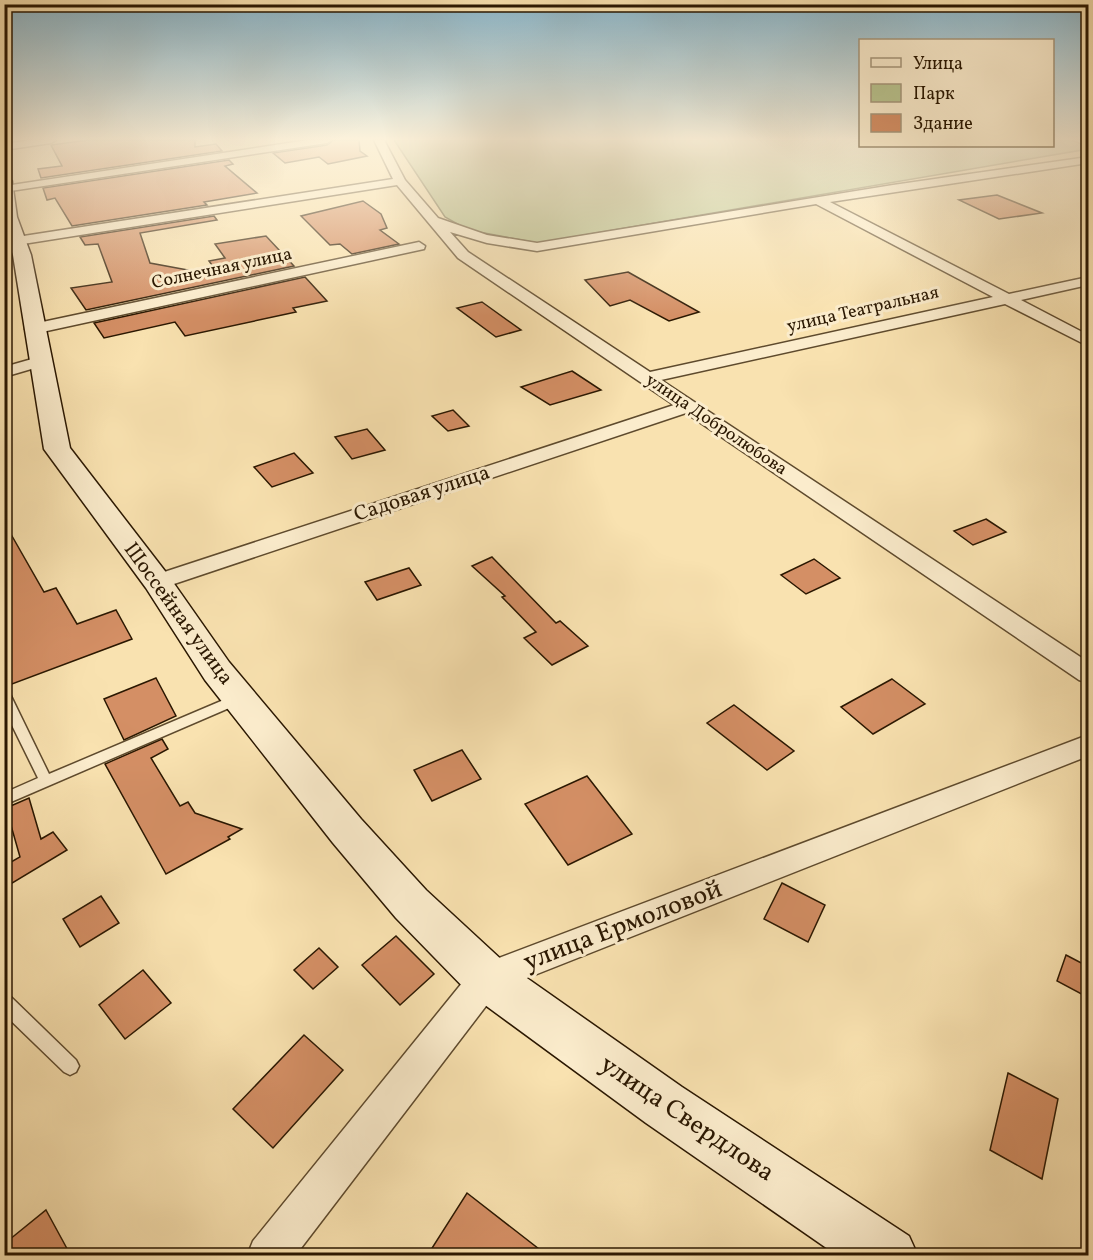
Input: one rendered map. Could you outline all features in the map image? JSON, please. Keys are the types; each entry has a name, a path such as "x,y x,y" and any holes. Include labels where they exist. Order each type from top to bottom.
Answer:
{"main road":[{"name":"Шоссейная улица","path":"6,199 11,242 22,255 33,329 57,449 157,582 217,671 347,831 411,904 487,978"},
{"name":"улица Свердлова","path":"487,978 664,1105 889,1256"}],"street":[{"path":"11,242 286,199"},
{"name":"улица Добролюбова","path":"415,199 463,255 1089,674"},
{"path":"432,219 459,233 496,242 537,247 832,199"},
{"path":"819,201 1089,341"},
{"name":"Солнечная улица","path":"33,329 419,246"},
{"name":"улица Театральная","path":"647,378 1089,281"},
{"path":"4,372 39,362"},
{"name":"Садовая улица","path":"157,582 688,406"},
{"name":"улица Ермоловой","path":"487,978 1089,746"},
{"path":"268,1256 487,978"}],"lane":[{"path":"4,694 46,781"},
{"path":"4,799 239,698"},
{"path":"4,1002 70,1066"}],"green space":[{"path":"433,199 797,199 538,243 468,230 445,217"}],"building":[{"path":"55,199 223,199 204,202 207,205 72,226"},
{"path":"1006,199 1042,213 999,219 959,200"},
{"path":"363,201 381,214 387,228 380,230 399,244 352,254 340,244 330,245 301,216"},
{"path":"214,216 217,220 140,233 150,263 220,276 209,261 225,258 215,244 266,236 294,266 86,310 71,288 112,282 98,244 85,245 80,237"},
{"path":"628,272 699,312 669,321 630,300 610,306 585,280"},
{"path":"305,277 327,301 293,308 296,312 185,336 175,322 104,338 94,323"},
{"path":"482,302 521,330 496,337 457,308"},
{"path":"572,371 601,390 550,405 521,387"},
{"path":"453,410 469,426 448,431 432,416"},
{"path":"367,429 385,450 352,459 335,437"},
{"path":"294,453 313,473 272,487 254,467"},
{"path":"986,519 1006,532 973,545 954,531"},
{"path":"4,522 44,592 56,588 77,624 116,610 132,639 4,687"},
{"path":"492,557 556,623 560,621 588,646 552,665 524,638 536,632 502,597 505,596 472,566"},
{"path":"814,559 840,578 806,594 781,575"},
{"path":"409,568 421,585 377,600 365,582"},
{"path":"156,678 176,716 124,740 104,699"},
{"path":"892,679 925,704 873,734 841,707"},
{"path":"734,705 794,751 767,770 707,723"},
{"path":"162,739 168,749 151,758 180,806 188,802 195,813 242,829 228,837 230,839 166,874 105,764"},
{"path":"462,750 481,779 432,801 414,770"},
{"path":"587,776 632,834 568,865 525,804"},
{"path":"29,798 41,839 53,832 67,850 4,888 4,866 20,857 6,808"},
{"path":"782,883 825,905 808,942 764,919"},
{"path":"101,896 119,923 80,947 63,919"},
{"path":"396,936 434,974 400,1005 362,965"},
{"path":"319,948 338,967 313,989 294,970"},
{"path":"1066,955 1089,967 1089,998 1057,981"},
{"path":"143,970 171,1003 125,1039 99,1005"},
{"path":"304,1035 343,1070 273,1148 233,1109"},
{"path":"1008,1073 1058,1099 1042,1179 990,1150"},
{"path":"467,1193 548,1256 427,1256"},
{"path":"46,1210 71,1256 4,1256 4,1244"}]}
